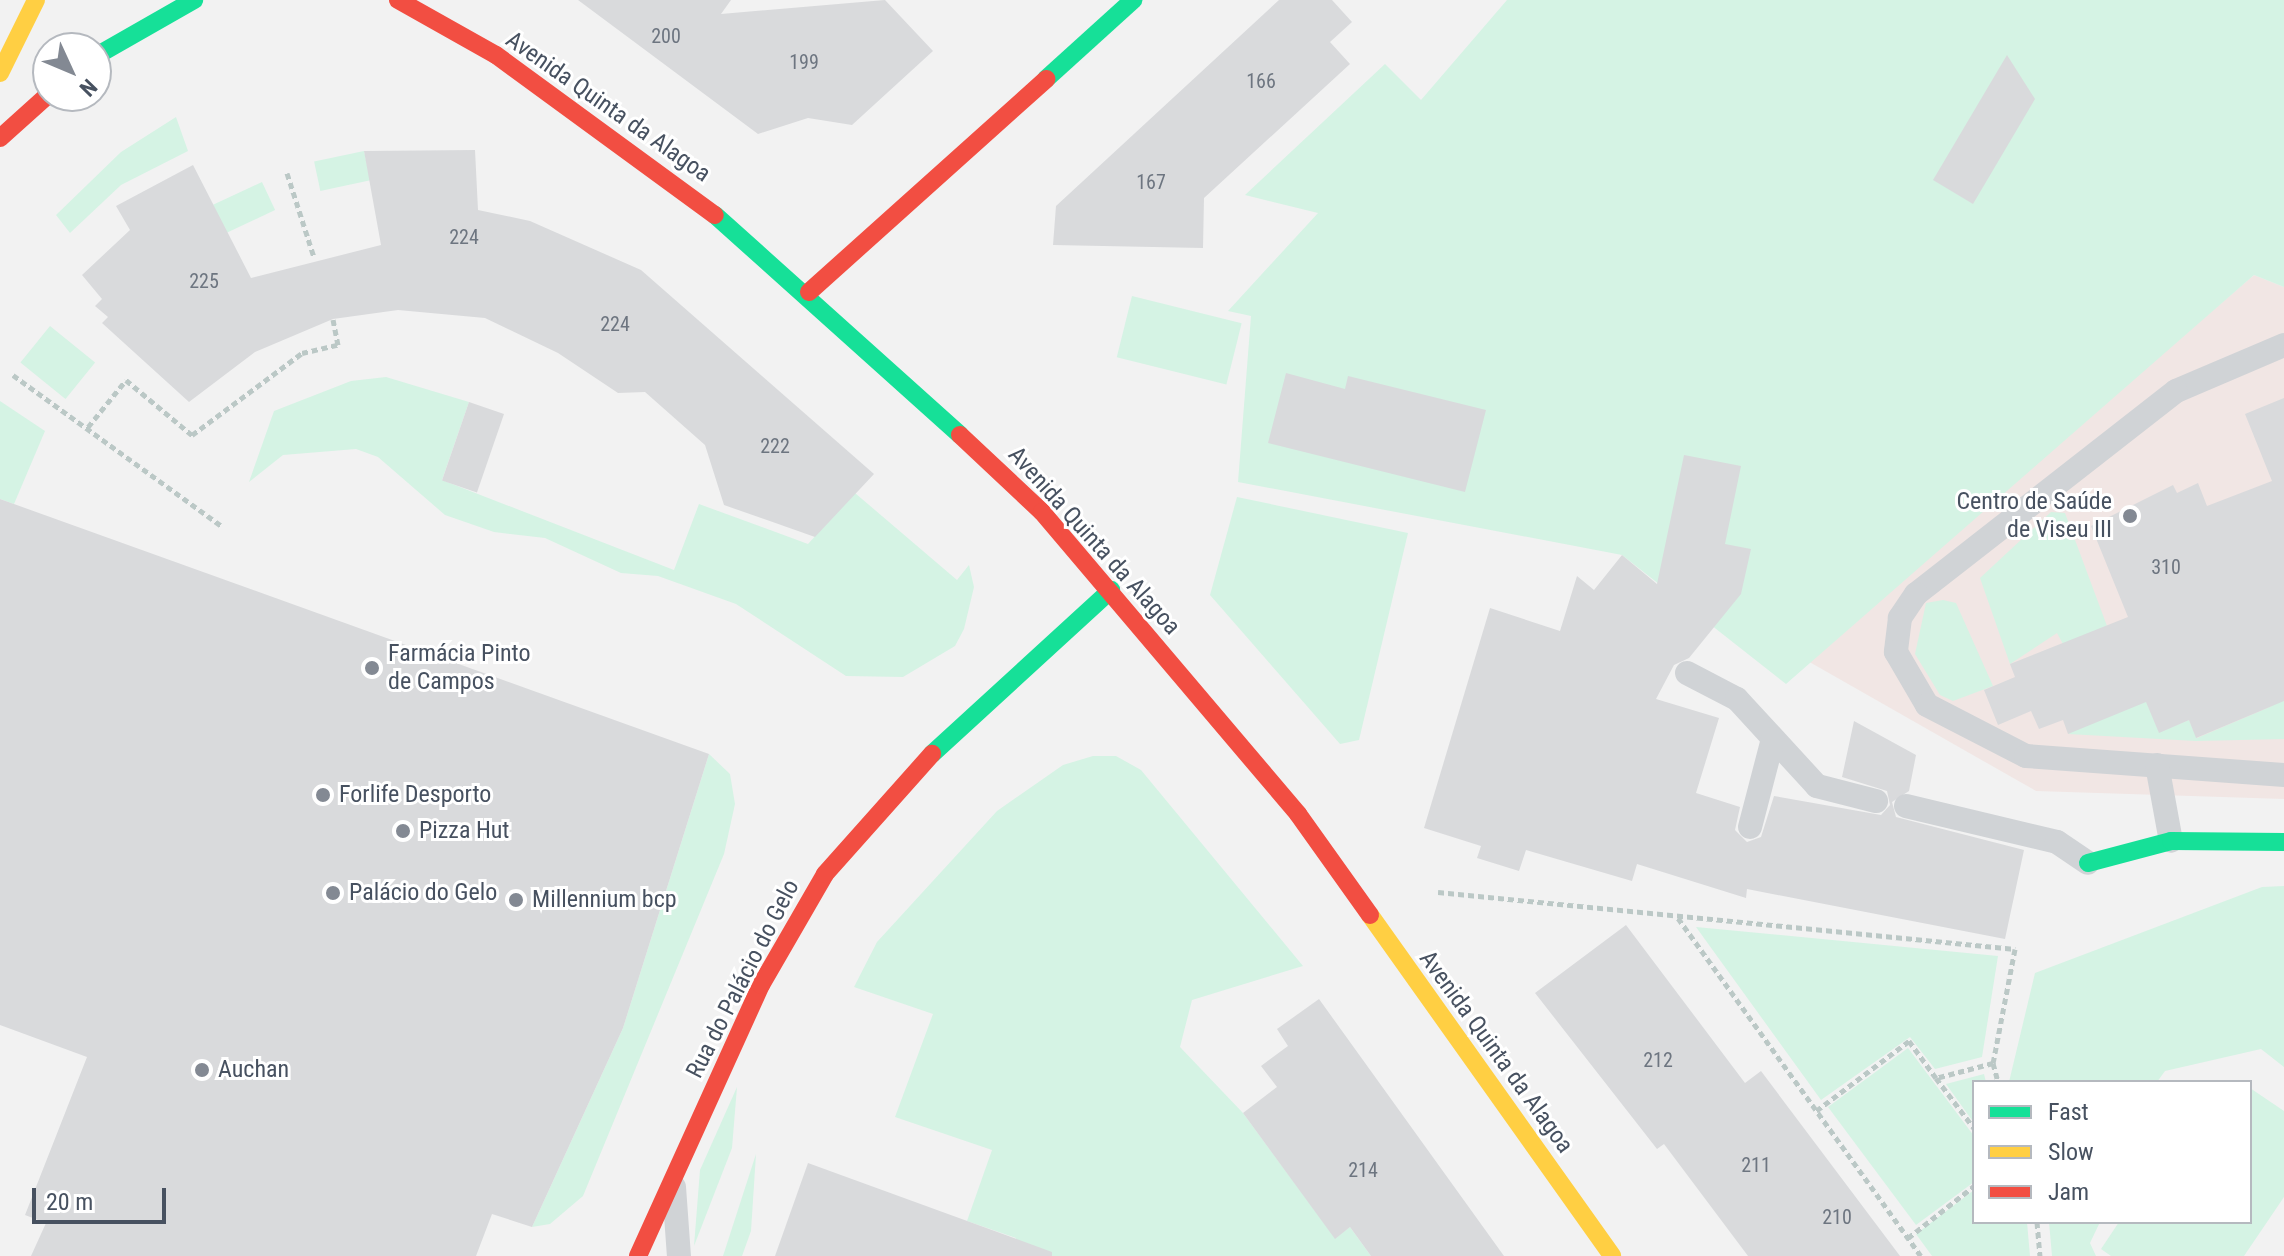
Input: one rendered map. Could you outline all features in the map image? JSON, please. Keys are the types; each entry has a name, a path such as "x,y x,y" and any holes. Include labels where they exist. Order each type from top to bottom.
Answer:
{"street":[{"path":"12,9 36,0"},
{"path":"0,73 36,0"},
{"path":"112,47 194,0"},
{"name":"Avenida Quinta da Alagoa","path":"398,0 621,141 809,292 1021,491 1111,590 1298,814 1612,1256"},
{"path":"809,292 1133,0"},
{"path":"0,138 32,109"},
{"name":"Rua do Palácio do Gelo","path":"638,1256 761,985 825,874 919,766 1111,590"},
{"path":"2088,863 2171,841 2284,842"}],"lane":[{"path":"2284,345 2176,391 1916,594 1900,618 1901,668 1927,705 2026,756 2284,775"},
{"path":"1687,673 1737,699 1817,786 1876,801"},
{"path":"1750,827 1773,739"},
{"path":"2157,765 2171,841"},
{"path":"1906,806 2057,842 2088,863"},
{"path":"673,1175 679,1256"}],"path":[{"path":"287,173 314,257"},
{"path":"88,427 126,380 192,435 302,353 338,345 333,319"},
{"path":"13,375 223,527"},
{"path":"1438,892 2015,949 1993,1063 1997,1080"},
{"path":"1677,917 1921,1256"},
{"path":"1816,1111 1909,1041 1972,1125"},
{"path":"1936,1078 1993,1063"},
{"path":"1908,1238 1972,1188"},
{"path":"2037,1224 2040,1256"}],"shaded area":[{"name":"Centro de Saúde de Viseu III","path":"2254,275 2284,287 2284,799 2036,791 1806,660"}],"green space":[{"path":"1507,0 2284,0 2284,287 2254,275 1786,684 1622,555 1238,482 1251,316 1228,311 1318,213 1245,195 1385,64 1421,100"},
{"path":"176,117 188,151 121,185 70,233 56,215 121,152"},
{"path":"364,151 370,180 320,191 314,162"},
{"path":"262,182 275,210 226,233 213,205"},
{"path":"1132,296 1242,323 1226,384 1117,357"},
{"path":"50,326 95,363 65,399 20,363"},
{"path":"386,377 469,402 442,480 674,570 699,504 808,544 855,493 957,580 969,565 974,587 964,629 955,646 903,677 846,676 736,604 658,576 621,573 545,538 494,532 445,515 378,457 356,449 283,455 249,482 274,411 351,381"},
{"path":"0,401 45,431 14,504 0,499"},
{"path":"1237,497 1408,533 1359,740 1340,744 1210,595"},
{"path":"2051,512 2065,513 2107,626 2063,644 2057,633 2010,664 1980,578"},
{"path":"1943,600 1956,603 1993,686 1953,701 1940,695 1915,654 1926,603"},
{"path":"2141,689 2159,732 2189,720 2197,738 2272,706 2284,691 2284,739 2196,741 2068,734"},
{"path":"709,754 730,774 735,804 724,854 583,1196 550,1224 532,1227 623,1028"},
{"path":"1093,756 1116,756 1141,770 1303,966 1192,1000 1180,1047 1243,1113 1335,1238 1350,1227 1371,1256 1010,1256 1016,1238 967,1221 992,1150 895,1117 933,1014 854,987 877,942 997,811 1063,765"},
{"path":"2284,886 2284,1067 2261,1049 2165,1071 2158,1080 2009,1080 2035,973 2262,887"},
{"path":"1696,927 1998,956 1982,1057 1935,1069 1910,1037 1821,1100"},
{"path":"1908,1048 1972,1133 1972,1183 1916,1225 1828,1107"},
{"path":"1984,1074 1986,1080 1972,1080 1972,1120 1946,1084"},
{"path":"737,1087 732,1148 694,1246 700,1170"},
{"path":"2252,1089 2284,1111 2284,1197 2244,1256 2111,1256 2101,1249 2118,1224 2252,1224"},
{"path":"756,1154 751,1231 742,1256 723,1256"},
{"path":"1972,1192 1972,1224 2027,1224 2030,1256 1932,1256 1916,1234"},
{"path":"2049,1224 2099,1224 2090,1243 2096,1256 2052,1256"}],"building":[{"path":"578,0 731,0 721,14 885,0 933,51 852,125 808,118 758,134"},
{"path":"1279,0 1332,0 1352,22 1330,42 1350,64 1204,198 1203,248 1053,245 1056,206"},
{"path":"2007,55 2035,99 1973,204 1933,180"},
{"path":"475,150 478,210 530,221 641,270 874,474 815,537 724,505 705,445 645,392 618,393 558,353 485,318 398,310 333,319 255,352 189,402 102,323 108,317 95,306 102,299 82,275 130,230 116,206 193,165 251,278 381,245 364,151"},
{"path":"1286,373 1345,389 1348,376 1486,410 1465,492 1268,443"},
{"path":"2284,398 2284,701 2196,738 2189,720 2159,733 2146,702 2068,734 2063,720 2039,729 2031,711 1998,725 1984,690 2015,677 2010,664 2128,617 2091,526 2173,485 2177,493 2198,483 2207,506 2272,481 2245,414"},
{"path":"469,402 504,414 477,493 442,480"},
{"path":"1684,455 1741,466 1725,544 1751,549 1741,594 1689,658 1674,665 1656,699 1719,718 1696,793 1740,807 1735,830 1747,842 1761,837 1774,796 1881,815 1890,805 1887,791 1842,777 1854,721 1916,755 1909,791 1892,802 1896,817 2024,850 2005,939 1747,889 1746,898 1637,864 1632,881 1526,850 1519,871 1477,858 1481,846 1424,828 1490,608 1560,631 1577,576 1594,590 1622,555 1657,584"},
{"name":"Palácio do Gelo","path":"0,499 709,754 623,1028 532,1227 492,1214 476,1256 31,1256 46,1223 25,1215 87,1057 0,1025"},
{"path":"1626,925 1745,1083 1761,1071 1900,1256 1748,1256 1664,1144 1657,1149 1535,993"},
{"path":"1319,999 1504,1256 1371,1256 1350,1227 1335,1239 1243,1113 1277,1087 1261,1066 1288,1046 1277,1029"},
{"path":"808,1163 1052,1252 1052,1256 775,1256"}],"traffic: fast":[{"path":"112,47 194,0"},
{"path":"1046,79 1133,0"},
{"path":"715,215 960,435"},
{"path":"932,754 1111,590"},
{"path":"2088,863 2171,841 2284,842"}],"traffic: slow":[{"path":"0,73 36,0"},
{"path":"1370,915 1612,1256"}],"traffic: jam":[{"path":"398,0 496,55 715,215"},
{"path":"809,292 1046,79"},
{"path":"0,138 32,109"},
{"path":"960,435 1042,512 1298,814 1370,915"},
{"path":"638,1256 761,985 825,874 932,754"}],"place":[{"name":"Centro de Saúde de Viseu III","path":"2130,516"},
{"name":"Farmácia Pinto de Campos","path":"372,668"},
{"name":"Forlife Desporto","path":"323,795"},
{"name":"Pizza Hut","path":"403,831"},
{"name":"Palácio do Gelo","path":"333,893"},
{"name":"Millennium bcp","path":"516,900"},
{"name":"Auchan","path":"202,1070"}]}
